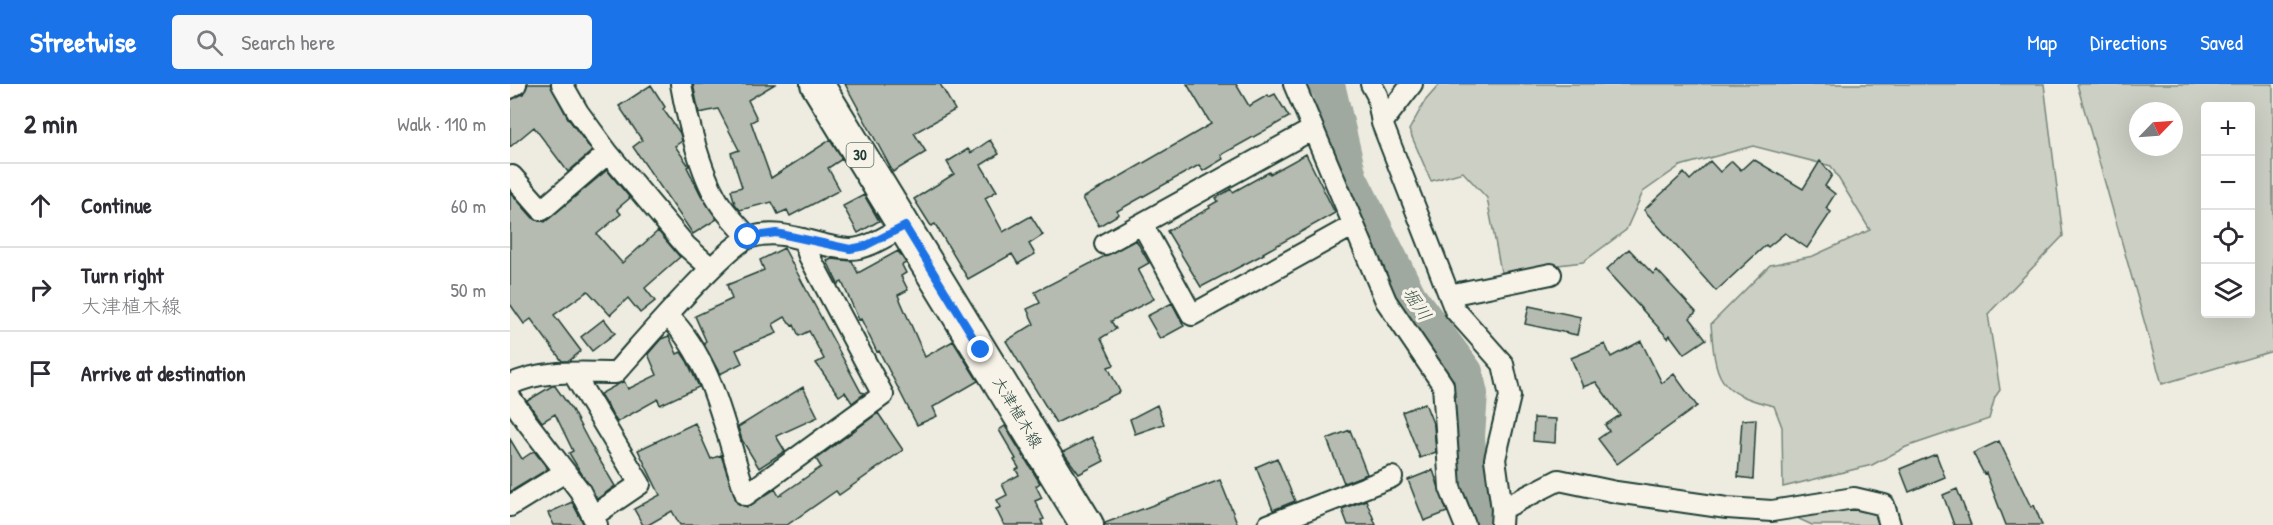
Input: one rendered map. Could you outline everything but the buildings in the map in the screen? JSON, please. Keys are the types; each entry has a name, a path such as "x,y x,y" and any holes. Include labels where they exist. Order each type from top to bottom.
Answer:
{"main road":[{"name":"大津植木線","path":"817,84 1087,525"}],"street":[{"path":"510,88 516,84"},
{"path":"562,84 578,112 608,153 686,246 711,268"},
{"path":"681,84 687,118 718,200 748,237"},
{"path":"1294,84 1386,301 1443,385 1450,488 1465,525"},
{"path":"1371,84 1377,95 1382,123 1455,310 1503,364 1510,396 1495,459 1502,517 1558,480 1616,492 1727,508 1772,511 1854,498 1884,505 1890,525"},
{"path":"1382,123 1412,84"},
{"path":"1105,244 1313,129"},
{"path":"512,176 542,210 608,153"},
{"path":"1142,224 1192,315 1354,225"},
{"path":"510,385 524,377 573,373 615,373 711,268 748,237 776,233 850,249 865,246 905,226"},
{"path":"668,316 682,330 712,387 746,495 882,395 809,256 803,239"},
{"path":"1449,295 1551,274"},
{"path":"510,397 526,422 580,491 595,520 640,484 573,373"},
{"path":"510,506 565,472"},
{"path":"1268,525 1392,477"}],"shaded area":[{"path":"1440,84 2044,84 2063,236 1988,314 2000,390 1995,397 1989,419 1906,447 1872,465 1783,487 1782,427 1774,406 1741,395 1730,389 1723,380 1715,358 1711,324 1770,265 1813,256 1870,230 1831,166 1753,146 1680,166 1643,192 1626,230 1583,262 1501,272 1487,198 1463,172 1431,181 1409,130 1425,101"},
{"path":"2077,84 2273,84 2273,351 2162,384"},
{"path":"1851,505 1874,512 1880,525 1812,525 1799,519 1802,515"}],"waterway":[{"name":"堀川","path":"1325,84 1329,89 1350,177 1410,297 1466,372 1471,394 1468,436 1472,497 1484,525"}],"route":[{"path":"748,237 776,233 850,249 865,246 905,226 981,350"}]}
